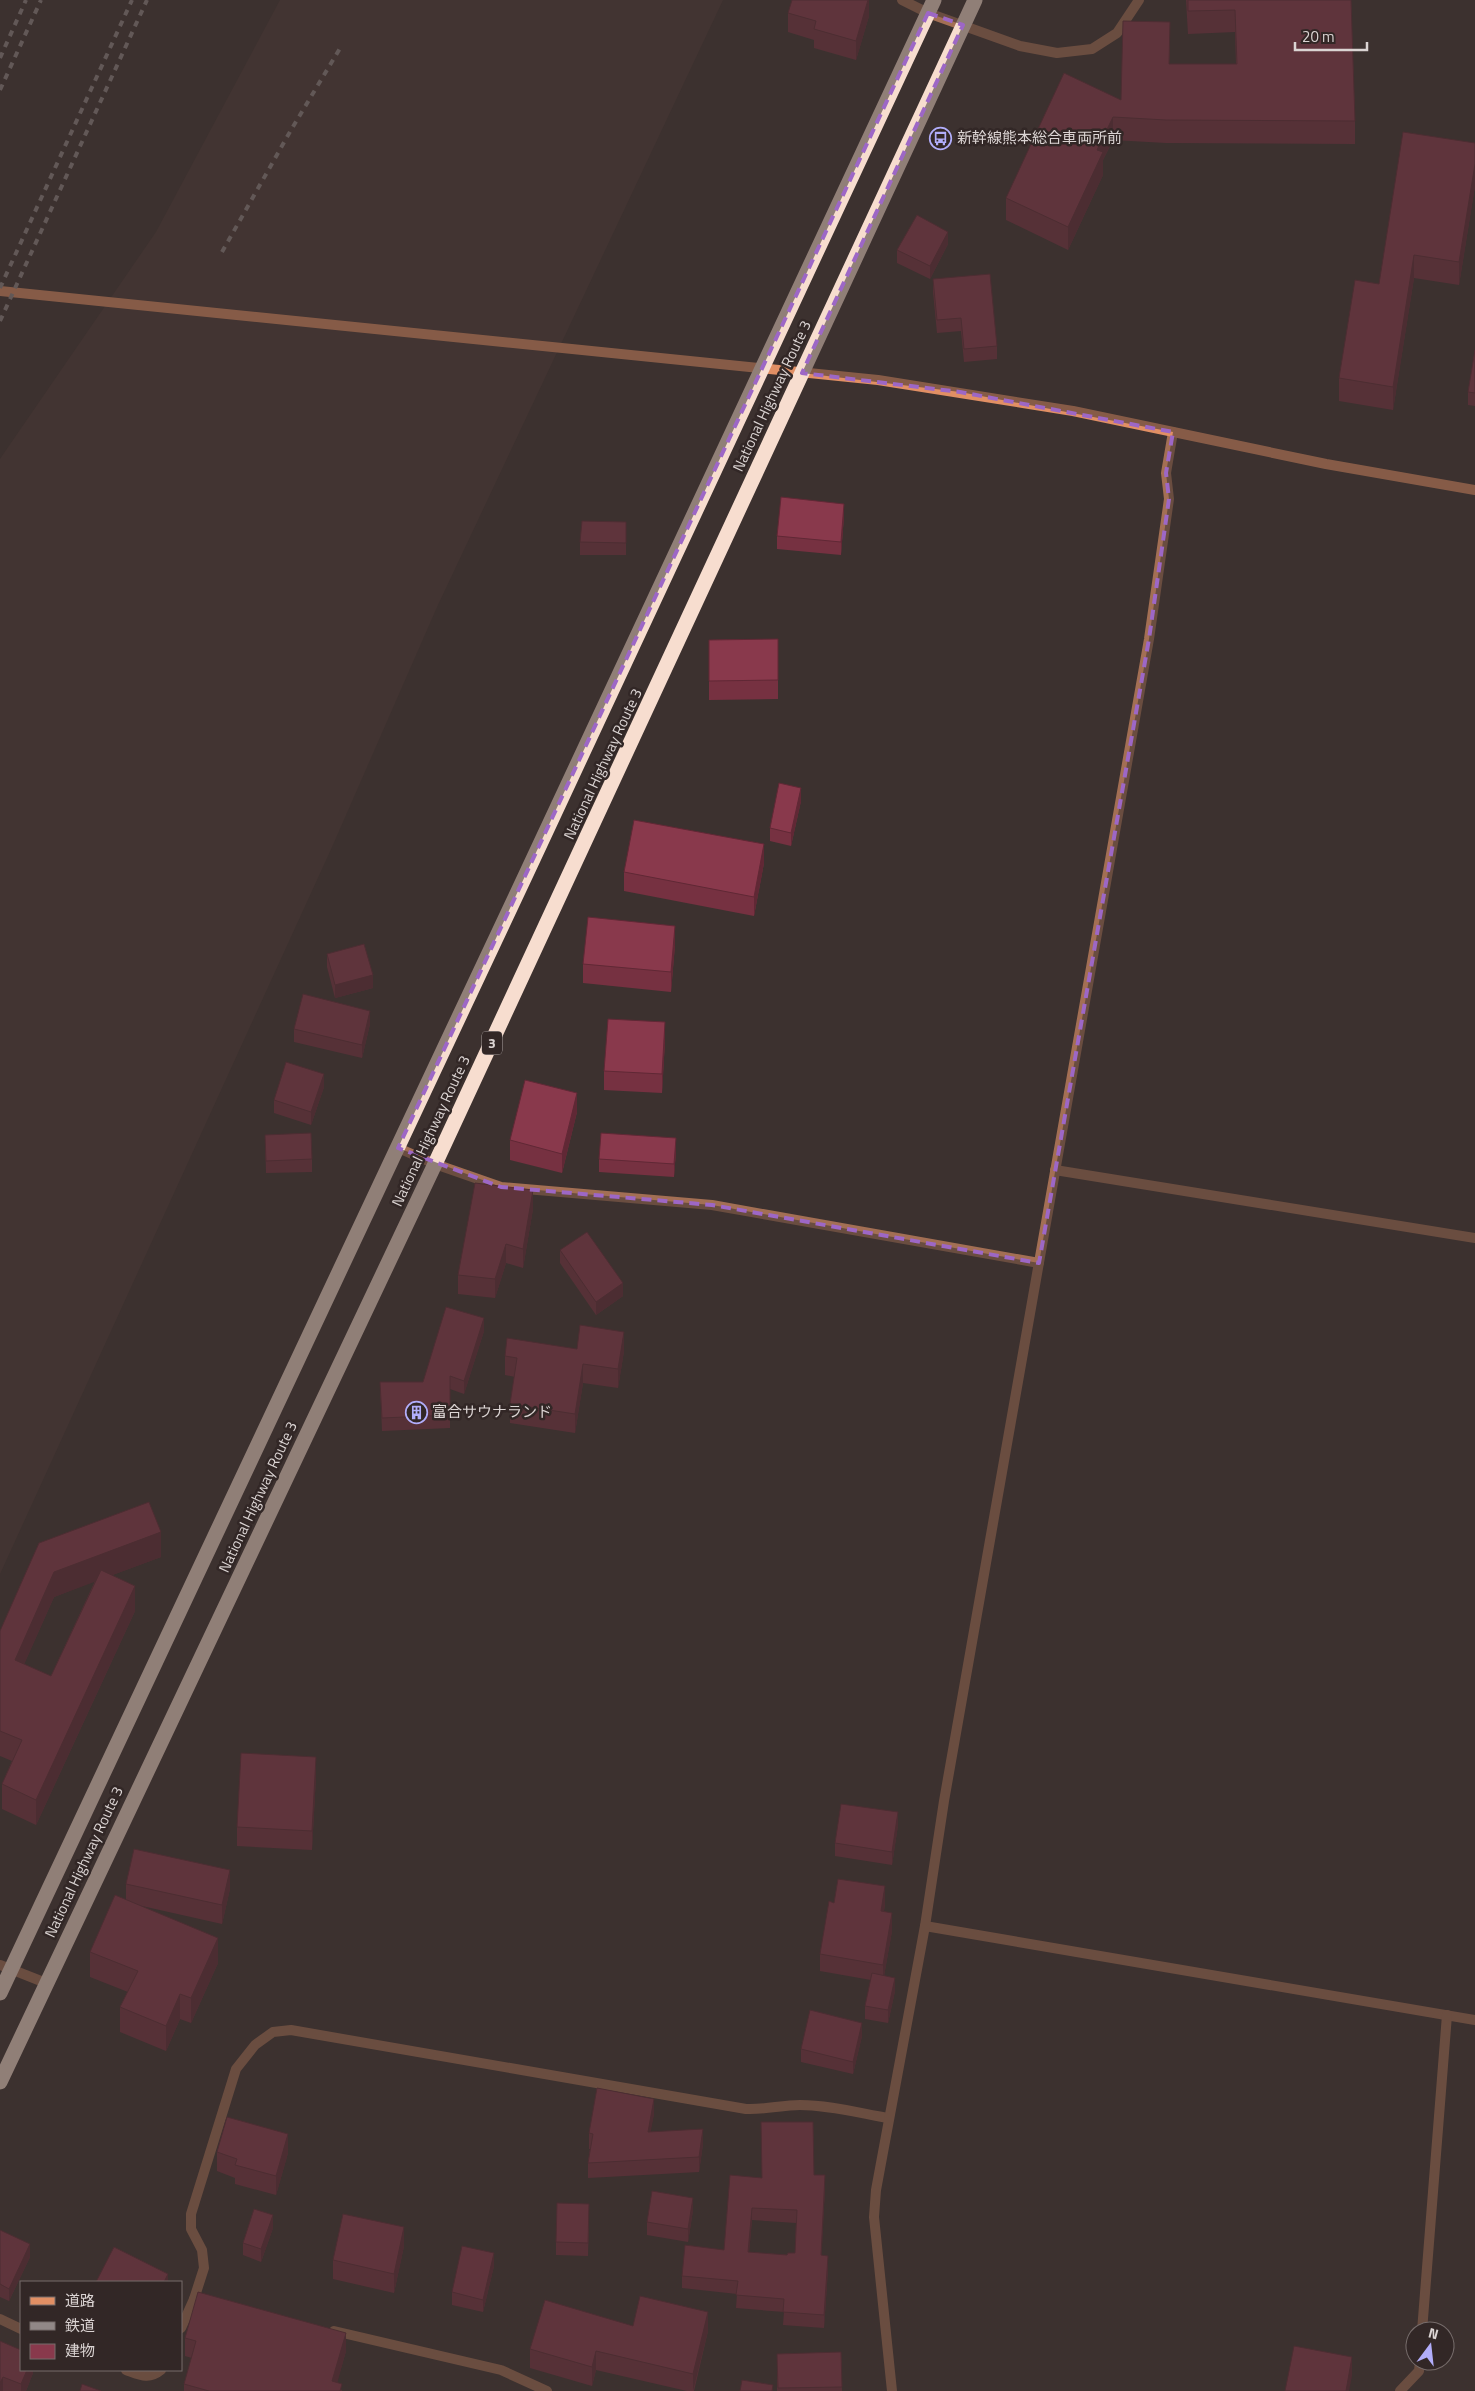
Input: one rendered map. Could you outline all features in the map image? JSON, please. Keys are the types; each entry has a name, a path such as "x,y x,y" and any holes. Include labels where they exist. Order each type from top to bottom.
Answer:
{"highway":[{"name":"National Highway Route 3","path":"0,2082 435,1164 974,0"},
{"name":"National Highway Route 3","path":"0,1993 6,1967 398,1148 931,6"}],"street":[{"path":"902,0 931,6 963,24 1020,46 1058,53 1092,49 1116,33 1139,0"},
{"path":"0,291 878,380 1073,411 1326,464 1475,490"},
{"path":"892,2391 874,2217 888,2118 925,1926 946,1791 1149,638 1169,499 1166,473 1173,432"},
{"path":"398,1148 435,1164 501,1187 712,1205 1039,1263"},
{"path":"1055,1170 1475,1238"},
{"path":"925,1926 1475,2020"},
{"path":"6,1967 46,1983"},
{"path":"1423,2321 1446,2015"},
{"path":"182,2326 194,2299 204,2268 202,2250 190,2229 192,2214 236,2070 255,2045 273,2032 290,2030 746,2109 764,2110 805,2105 888,2118"},
{"path":"194,2299 213,2303"},
{"path":"0,2319 20,2329"},
{"path":"319,2328 501,2370 547,2391"},
{"path":"129,2371 144,2376 154,2376 160,2371"},
{"path":"1400,2391 1419,2371"}],"highlighted area":[{"path":"928,13 963,25 802,373 960,392 1173,432 1166,473 1169,499 1149,639 1039,1263 712,1205 501,1187 398,1148"}],"shaded area":[{"path":"280,0 723,0 437,607 332,847 0,1574 0,459 156,232"}],"building":[{"path":"792,0 868,0 856,41 814,29 816,21 788,13"},
{"path":"1188,0 1351,0 1355,121 1166,120 1113,117 1097,150 1103,152 1068,227 1006,198 1064,73 1121,100 1123,21 1170,22 1169,64 1237,64 1235,10 1188,11"},
{"path":"1403,132 1475,143 1475,164 1459,262 1414,255 1393,387 1339,378 1355,280 1379,284"},
{"path":"917,215 948,232 930,266 897,250"},
{"path":"990,274 997,346 964,349 961,318 937,320 933,279"},
{"path":"1475,350 1475,393 1468,392"},
{"path":"781,497 844,504 841,542 777,536"},
{"path":"582,521 626,522 626,543 580,542"},
{"path":"778,639 778,680 709,681 709,640"},
{"path":"779,783 801,788 791,833 770,828"},
{"path":"634,820 764,844 754,897 624,872"},
{"path":"588,917 675,926 671,972 583,964"},
{"path":"364,944 373,975 335,985 327,954"},
{"path":"303,994 370,1011 362,1045 294,1029"},
{"path":"608,1019 665,1022 662,1074 604,1071"},
{"path":"286,1062 324,1074 311,1112 274,1100"},
{"path":"525,1080 577,1093 562,1154 510,1140"},
{"path":"311,1133 312,1159 266,1161 265,1135"},
{"path":"601,1133 676,1138 674,1164 599,1159"},
{"path":"475,1183 533,1190 523,1249 506,1244 495,1279 458,1275"},
{"path":"587,1232 623,1283 596,1302 560,1250"},
{"path":"446,1307 484,1318 464,1381 450,1376 450,1415 382,1418 380,1382 423,1382"},
{"path":"580,1325 624,1332 618,1369 583,1364 575,1414 510,1404 517,1358 505,1356 507,1338 577,1349"},
{"path":"149,1502 161,1532 54,1572 15,1660 51,1676 101,1570 135,1586 36,1800 2,1784 22,1740 0,1731 0,1631 39,1543"},
{"path":"241,1753 316,1757 312,1831 237,1827"},
{"path":"841,1804 898,1812 892,1852 835,1843"},
{"path":"134,1849 230,1870 222,1905 126,1884"},
{"path":"838,1879 885,1886 881,1911 892,1913 883,1965 820,1954 829,1901 834,1903"},
{"path":"115,1895 218,1938 191,1998 180,1994 166,2026 120,2007 138,1971 90,1952"},
{"path":"872,1973 895,1978 888,2010 865,2006"},
{"path":"810,2010 862,2023 853,2062 801,2049"},
{"path":"597,2088 654,2099 648,2132 703,2129 699,2157 588,2163 593,2134 589,2133"},
{"path":"227,2117 288,2134 276,2176 235,2165 237,2159 217,2152"},
{"path":"761,2122 813,2122 814,2175 825,2175 821,2255 828,2256 824,2315 783,2312 784,2299 736,2295 738,2281 682,2276 685,2245 724,2250 730,2175 762,2178","holes":["752,2208 797,2210 795,2253 788,2253 787,2255 748,2252"]},
{"path":"652,2191 693,2198 688,2229 647,2222"},
{"path":"557,2203 589,2204 588,2243 556,2242"},
{"path":"254,2209 273,2215 261,2249 243,2243"},
{"path":"343,2214 404,2227 394,2274 333,2260"},
{"path":"0,2230 30,2244 9,2289 0,2284"},
{"path":"462,2246 494,2253 483,2300 452,2292"},
{"path":"114,2247 168,2274 164,2281 97,2281"},
{"path":"198,2292 346,2333 332,2381 342,2384 340,2391 209,2391 184,2384 196,2341 185,2338"},
{"path":"640,2296 708,2312 693,2374 596,2351 592,2367 530,2349 545,2300 633,2326"},
{"path":"0,2341 20,2350 20,2371 27,2371 21,2384 3,2377 0,2383"},
{"path":"1294,2346 1352,2357 1346,2391 1285,2391"},
{"path":"841,2352 842,2387 778,2388 777,2354"},
{"path":"742,2380 773,2385 772,2391 740,2391"},
{"path":"82,2384 101,2391 80,2391"}],"railway":[{"path":"0,58 26,0"},
{"path":"0,90 41,0"},
{"path":"0,288 132,0"},
{"path":"0,321 147,0"},
{"path":"222,252 342,45"}],"place":[{"name":"新幹線熊本総合車両所前","path":"941,138"},
{"name":"富合サウナランド","path":"416,1412"}]}
